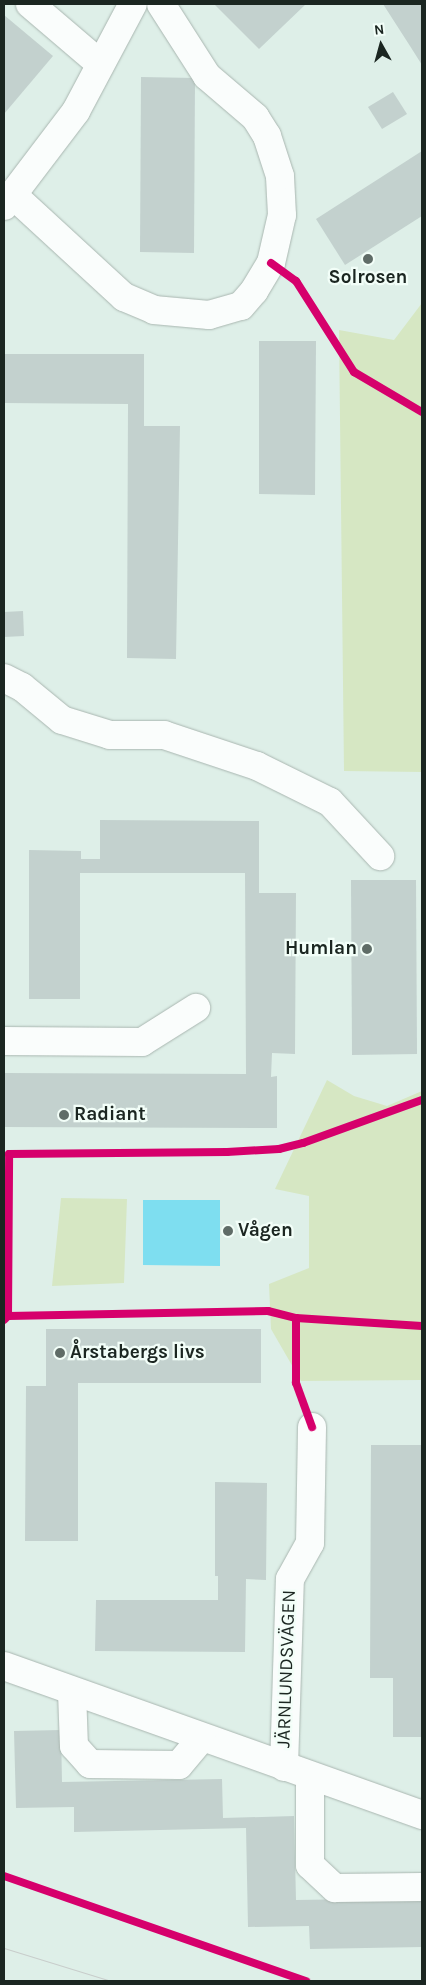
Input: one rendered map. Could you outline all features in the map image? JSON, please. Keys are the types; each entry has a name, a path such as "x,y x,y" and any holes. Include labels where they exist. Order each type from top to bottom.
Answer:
{"street":[{"path":"30,4 99,63"},
{"path":"133,4 99,63 76,111 8,200 124,297 154,310 209,315 241,306 254,290 271,263 282,215 280,176 270,144 255,117 207,76 161,4"},
{"path":"4,678 22,687 62,720 110,735 164,735 257,766 330,802 380,856"},
{"path":"4,1041 142,1042 196,1008"},
{"name":"JÄRNLUNDSVÄGEN","path":"284,1767 290,1579 310,1543 312,1427"},
{"name":"JÄRNLUNDSVÄGEN","path":"4,1666 72,1692 422,1815"},
{"path":"72,1692 74,1746 90,1764 178,1765 202,1738"},
{"path":"310,1776 310,1865 335,1888 422,1887"}],"green space":[{"path":"422,303 422,772 344,771 339,330 394,340"},
{"path":"327,1080 354,1096 387,1106 422,1091 422,1380 301,1381 271,1329 269,1284 309,1268 309,1196 275,1189"},
{"path":"61,1198 127,1199 124,1283 52,1286"}],"water":[{"path":"143,1200 220,1200 220,1266 143,1265"}],"building":[{"path":"214,4 306,4 259,49"},
{"path":"383,4 422,4 422,65 410,46"},
{"path":"4,15 53,56 4,114"},
{"path":"141,77 195,78 194,253 140,252"},
{"path":"393,92 407,114 382,129 368,107"},
{"path":"422,151 422,216 345,265 316,219"},
{"path":"259,341 316,341 315,495 259,494"},
{"path":"4,354 144,354 144,426 180,426 176,659 127,658 128,404 4,403"},
{"path":"23,611 24,636 4,637 4,612"},
{"path":"100,820 259,821 259,893 296,893 295,1054 272,1053 271,1077 277,1076 277,1128 4,1127 4,1073 246,1074 245,873 80,873 80,999 29,999 29,850 81,851 81,859 100,859"},
{"path":"351,880 416,880 417,1054 352,1055"},
{"path":"46,1329 261,1329 261,1383 78,1383 78,1541 25,1541 26,1386 46,1386"},
{"path":"371,1445 422,1445 422,1737 393,1737 393,1678 370,1678"},
{"path":"215,1482 267,1483 266,1580 246,1579 245,1652 95,1651 96,1600 218,1600 218,1576 215,1576"},
{"path":"61,1730 62,1782 222,1779 223,1818 294,1816 296,1900 422,1898 422,1947 310,1949 309,1926 248,1927 246,1828 74,1832 74,1807 16,1808 14,1731"}],"tram line":[{"path":"4,1948 111,1981"}],"cycle path":[{"path":"271,263 296,281 354,372 422,412"},
{"path":"4,1320 8,1316 9,1154 227,1152 279,1149 303,1143 422,1100"},
{"path":"8,1316 268,1311 296,1318 422,1326"},
{"path":"296,1318 296,1383 312,1427"},
{"path":"4,1876 306,1981"}],"place":[{"name":"Solrosen","path":"368,259"},
{"name":"Humlan","path":"367,949"},
{"name":"Radiant","path":"64,1115"},
{"name":"Vågen","path":"228,1231"},
{"name":"Årstabergs livs","path":"60,1353"}]}
